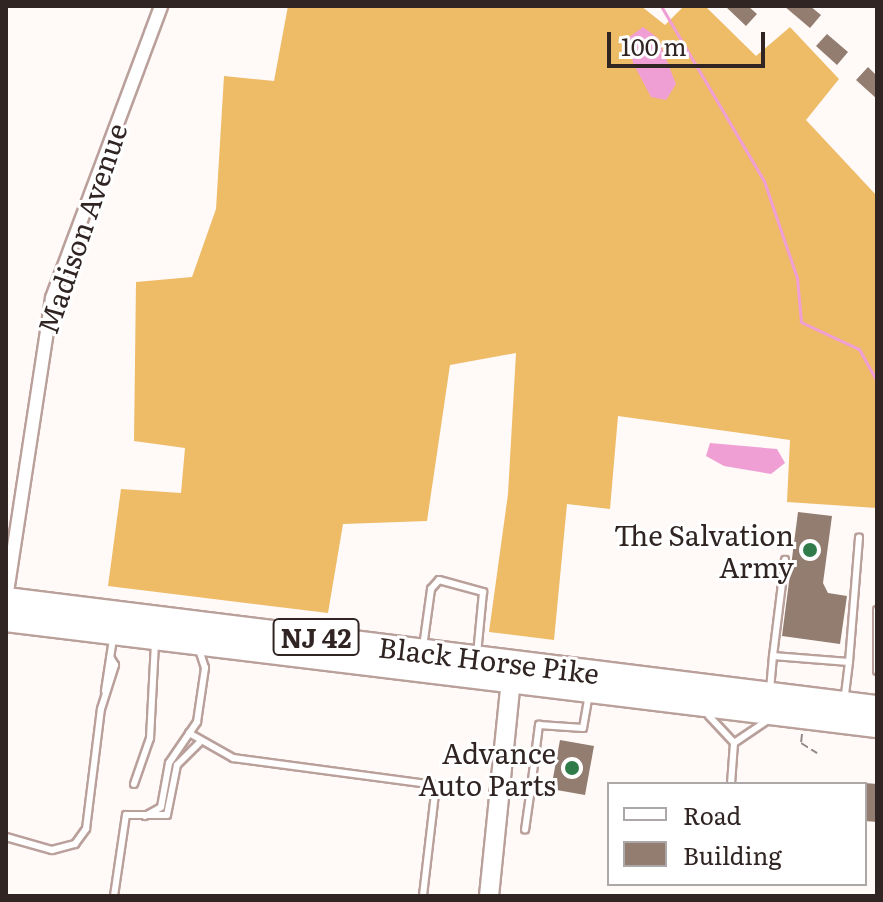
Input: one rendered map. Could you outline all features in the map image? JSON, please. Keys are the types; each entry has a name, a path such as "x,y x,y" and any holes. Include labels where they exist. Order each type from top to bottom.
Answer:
{"highway":[{"name":"Black Horse Pike","path":"6,599 156,637 770,694 876,708"},
{"name":"Black Horse Pike","path":"6,620 117,625 422,650 477,657 512,672 589,691 785,715 876,708"}],"street":[{"name":"Madison Avenue","path":"6,599 52,298 161,6"},
{"path":"489,896 512,672"}],"lane":[{"path":"845,703 859,537"},
{"path":"770,694 785,560"},
{"path":"422,650 431,589 439,580 483,592 477,657"},
{"path":"877,610 877,671"},
{"path":"6,837 52,850 75,844 86,829 105,691 115,665 110,657 117,625"},
{"path":"134,784 150,738 156,637"},
{"path":"145,816 161,807 169,763 189,733 204,701 197,642"},
{"path":"773,656 849,662"},
{"path":"525,830 539,725 583,728 589,691"},
{"path":"645,698 719,719 734,743 731,782"},
{"path":"734,743 756,724 785,715"},
{"path":"189,733 199,743 233,758 436,785 423,896"},
{"path":"114,896 126,815 167,815 177,765 199,743"},
{"path":"500,784 531,788"}],"path":[{"path":"802,733 801,743 817,753"}],"shaded area":[{"path":"288,6 641,6 665,25 684,6 705,6 756,56 790,27 839,79 806,120 877,196 877,508 787,502 790,440 618,416 610,509 567,504 554,640 489,632 508,494 516,353 450,365 427,521 343,524 328,613 108,586 121,489 181,493 185,448 134,441 136,282 192,277 216,209 224,76 274,81"},
{"path":"643,27 658,38 676,84 666,100 651,97 633,63 628,38"},
{"path":"710,443 777,449 785,463 771,474 724,466 706,456"}],"building":[{"path":"725,6 748,6 757,14 746,26"},
{"path":"784,6 810,6 821,15 810,28"},
{"path":"827,34 848,52 837,65 816,46"},
{"path":"868,67 877,76 877,99 856,80"},
{"name":"The Salvation Army","path":"798,512 832,516 823,583 828,593 847,596 840,644 782,636"},
{"name":"Advance Auto Parts","path":"560,740 594,746 585,795 551,789"},
{"path":"867,783 877,784 877,822 867,821"}],"waterway":[{"path":"661,6 764,181 797,278 801,322 859,349 877,382"}],"place":[{"name":"The Salvation Army","path":"810,550"},
{"name":"Advance Auto Parts","path":"572,768"}]}
